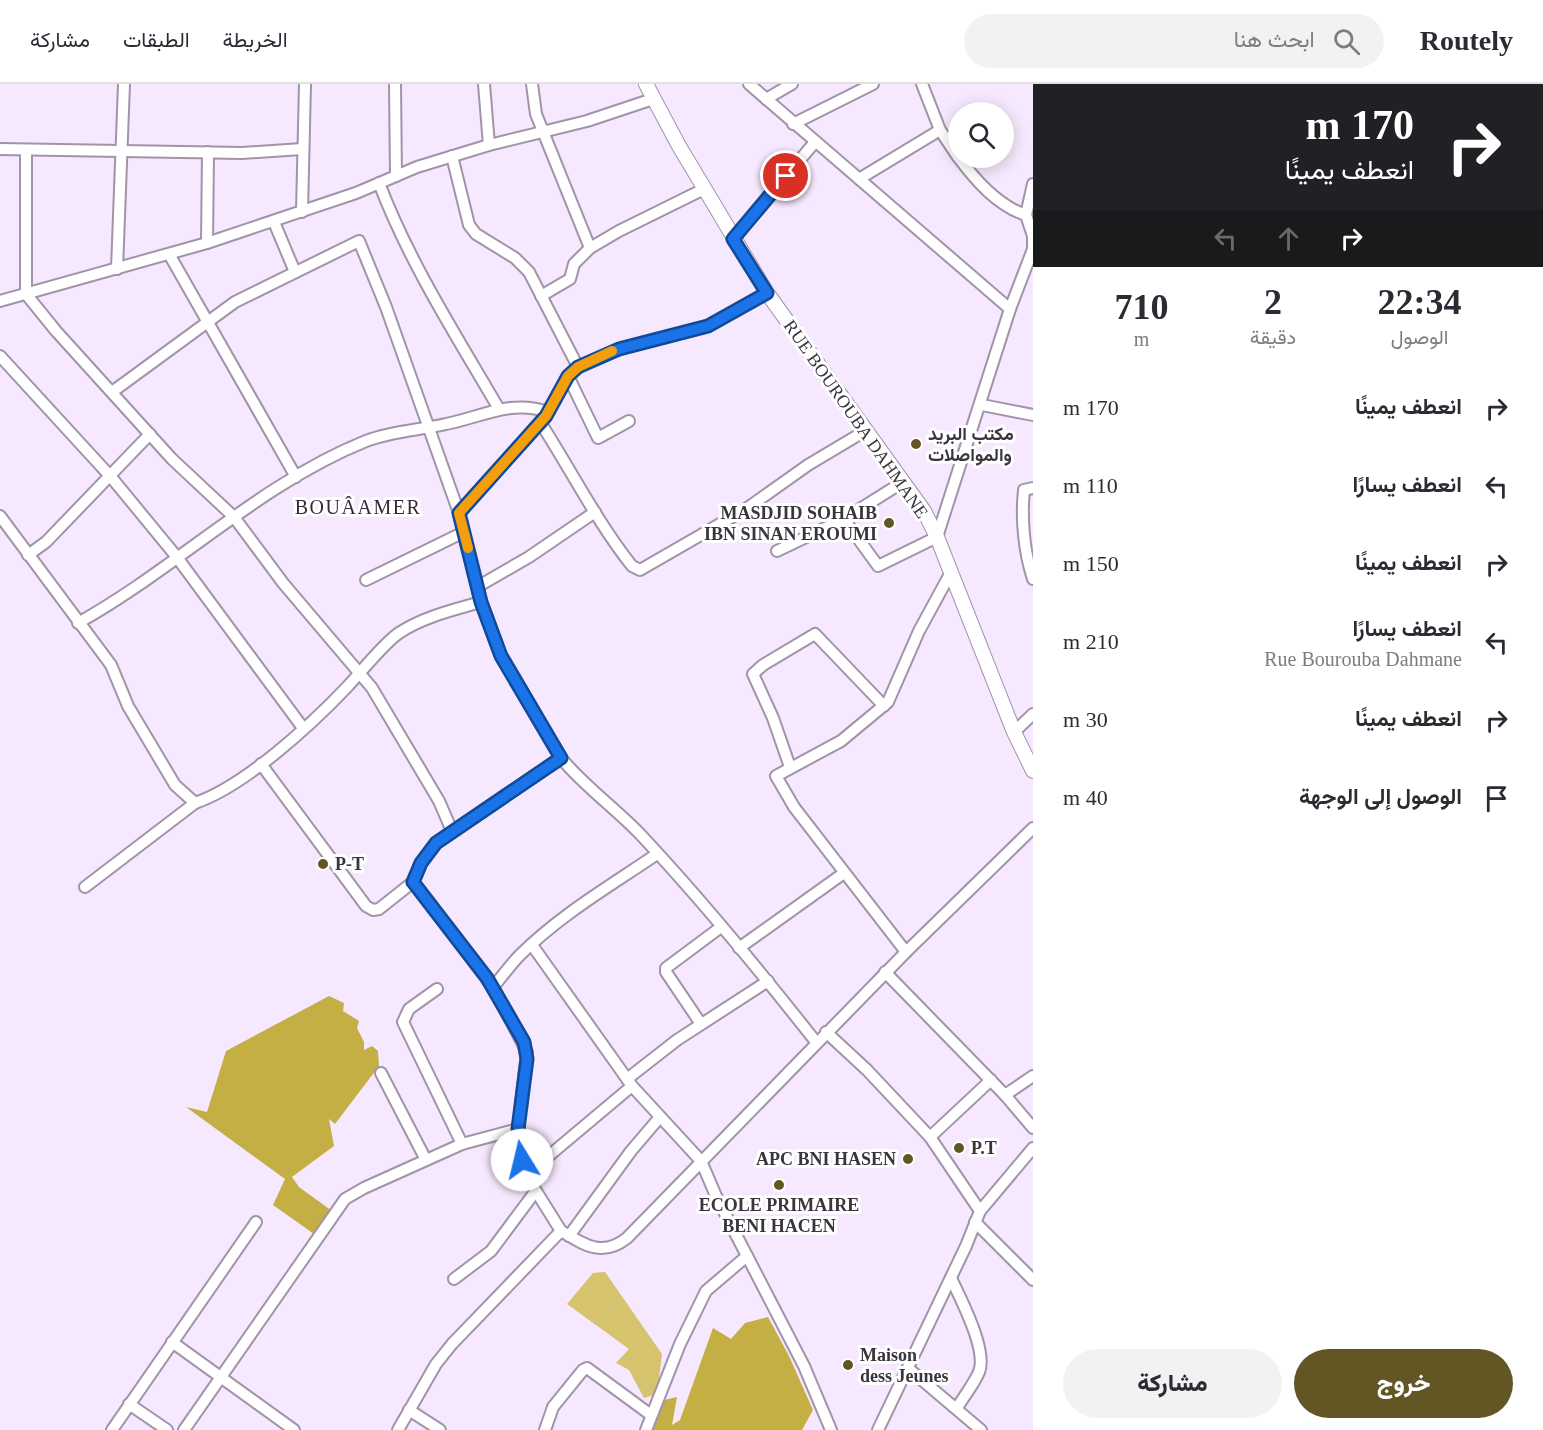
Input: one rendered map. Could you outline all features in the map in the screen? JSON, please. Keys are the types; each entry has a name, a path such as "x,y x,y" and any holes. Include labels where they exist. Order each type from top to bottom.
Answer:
{"street":[{"path":"117,270 123,84"},
{"path":"302,212 305,84"},
{"path":"395,84 396,176"},
{"path":"484,84 489,145"},
{"path":"532,84 536,114 590,248"},
{"name":"RUE BOUROUBA DAHMANE","path":"646,84 704,189 767,293 924,511 937,537 1014,732 1033,771"},
{"path":"749,84 1010,309"},
{"path":"766,99 792,84"},
{"path":"793,124 873,84"},
{"path":"922,84 940,130 948,141"},
{"path":"0,301 207,243 274,222 452,156 544,133 653,99"},
{"path":"859,179 940,130"},
{"path":"733,239 815,142"},
{"path":"0,149 208,152 302,149"},
{"path":"26,150 27,294 150,434 234,517 283,583 372,688 417,762 452,831"},
{"path":"207,243 208,152"},
{"path":"452,156 470,225 482,239 515,258 529,272 578,367"},
{"path":"969,168 997,200 1011,210 1026,215"},
{"path":"378,183 397,230 420,276 499,409"},
{"path":"844,519 878,566 937,537 982,405 1010,309 1033,249 1033,236 1026,215 1033,184"},
{"path":"541,296 570,279 574,264 590,248 704,189"},
{"path":"274,222 295,272"},
{"path":"112,392 235,302 346,246 360,242 390,317 459,513 481,602 501,656 561,758 639,833 768,981 816,1042"},
{"path":"170,254 296,477"},
{"path":"459,513 540,422 568,376 578,367 619,349 708,326 767,293"},
{"path":"0,356 111,477 176,556 303,728"},
{"path":"568,376 597,438 629,421"},
{"path":"982,405 1033,415"},
{"path":"78,623 107,607 176,556 296,477 367,441 427,426 447,424 499,409 523,406 548,412"},
{"path":"540,422 607,535 632,566 640,570 736,515 866,431"},
{"path":"28,555 46,542 150,434"},
{"path":"777,551 844,519 903,482"},
{"path":"1033,488 1023,490 1033,579"},
{"path":"477,587 529,557 595,512"},
{"path":"0,516 111,665 128,706 175,784 195,803"},
{"path":"366,580 464,532"},
{"path":"906,952 844,873 776,779 777,773 840,741 884,706 893,694 919,631 950,574"},
{"path":"85,886 195,803 209,798 261,764 360,674 398,633 421,621 481,602"},
{"path":"790,767 773,718 753,674 762,665 815,634 884,706"},
{"path":"1014,732 1033,714"},
{"path":"261,764 366,906 373,910 379,909 413,882 426,855 452,831 561,758"},
{"path":"413,882 493,987 527,1052 518,1129 526,1175 535,1192 565,1233 600,1250 616,1246 885,972 1033,828"},
{"path":"493,987 519,956 581,904 657,854"},
{"path":"739,948 844,873"},
{"path":"701,1024 666,972 666,968 721,927"},
{"path":"532,945 629,1083 701,1161 716,1196 804,1366 831,1430"},
{"path":"885,972 991,1080 1033,1128"},
{"path":"526,1175 629,1083 652,1057 768,981"},
{"path":"437,989 410,1010 403,1022 462,1144"},
{"path":"826,1032 873,1076 930,1137 977,1217 1033,1280"},
{"path":"381,1072 426,1160"},
{"path":"1005,1095 1033,1076"},
{"path":"930,1137 991,1080"},
{"path":"398,1430 436,1364 452,1344 565,1233 660,1117"},
{"path":"184,1430 340,1205 364,1188 462,1144 518,1129"},
{"path":"878,1430 909,1369 977,1217 1033,1148"},
{"path":"454,1280 490,1251 535,1192"},
{"path":"112,1430 256,1222"},
{"path":"646,1430 680,1344 706,1292 747,1256"},
{"path":"951,1278 967,1314 981,1359 979,1372 957,1408"},
{"path":"172,1342 294,1430"},
{"path":"545,1430 553,1407 587,1368 651,1415"},
{"path":"909,1369 981,1430"},
{"path":"129,1404 167,1430"},
{"path":"409,1410 440,1430"}],"shaded area":[{"path":"329,996 344,1003 343,1011 359,1021 357,1028 364,1042 364,1050 372,1046 378,1051 379,1066 335,1124 329,1119 334,1146 292,1177 299,1187 332,1211 314,1234 273,1205 285,1179 186,1107 207,1112 226,1051"},
{"path":"605,1272 662,1354 657,1394 644,1398 629,1370 616,1363 629,1349 567,1304 593,1273"},
{"path":"768,1317 789,1356 813,1410 802,1430 651,1430 664,1400 677,1397 672,1425 680,1420 713,1328 731,1339 745,1323"}],"slow traffic":[{"path":"468,548 459,513 546,416 568,376 578,367 612,351"}],"place":[{"name":"مكتب البريد والمواصلات","path":"916,444"},
{"name":"MASDJID SOHAIB IBN SINAN EROUMI","path":"889,523"},
{"name":"P-T","path":"323,864"},
{"name":"P.T","path":"959,1148"},
{"name":"APC BNI HASEN","path":"908,1159"},
{"name":"ECOLE PRIMAIRE BENI HACEN","path":"779,1185"},
{"name":"Maison dess Jeunes","path":"848,1365"}],"district":[{"name":"BOUÂAMER","path":"358,507"}],"route":[{"path":"522,1160 518,1129 527,1059 524,1042 487,978 413,882 421,863 436,843 561,758 501,656 481,602 459,513 546,416 568,376 578,367 619,349 708,326 767,293 733,239 786,176"}]}
